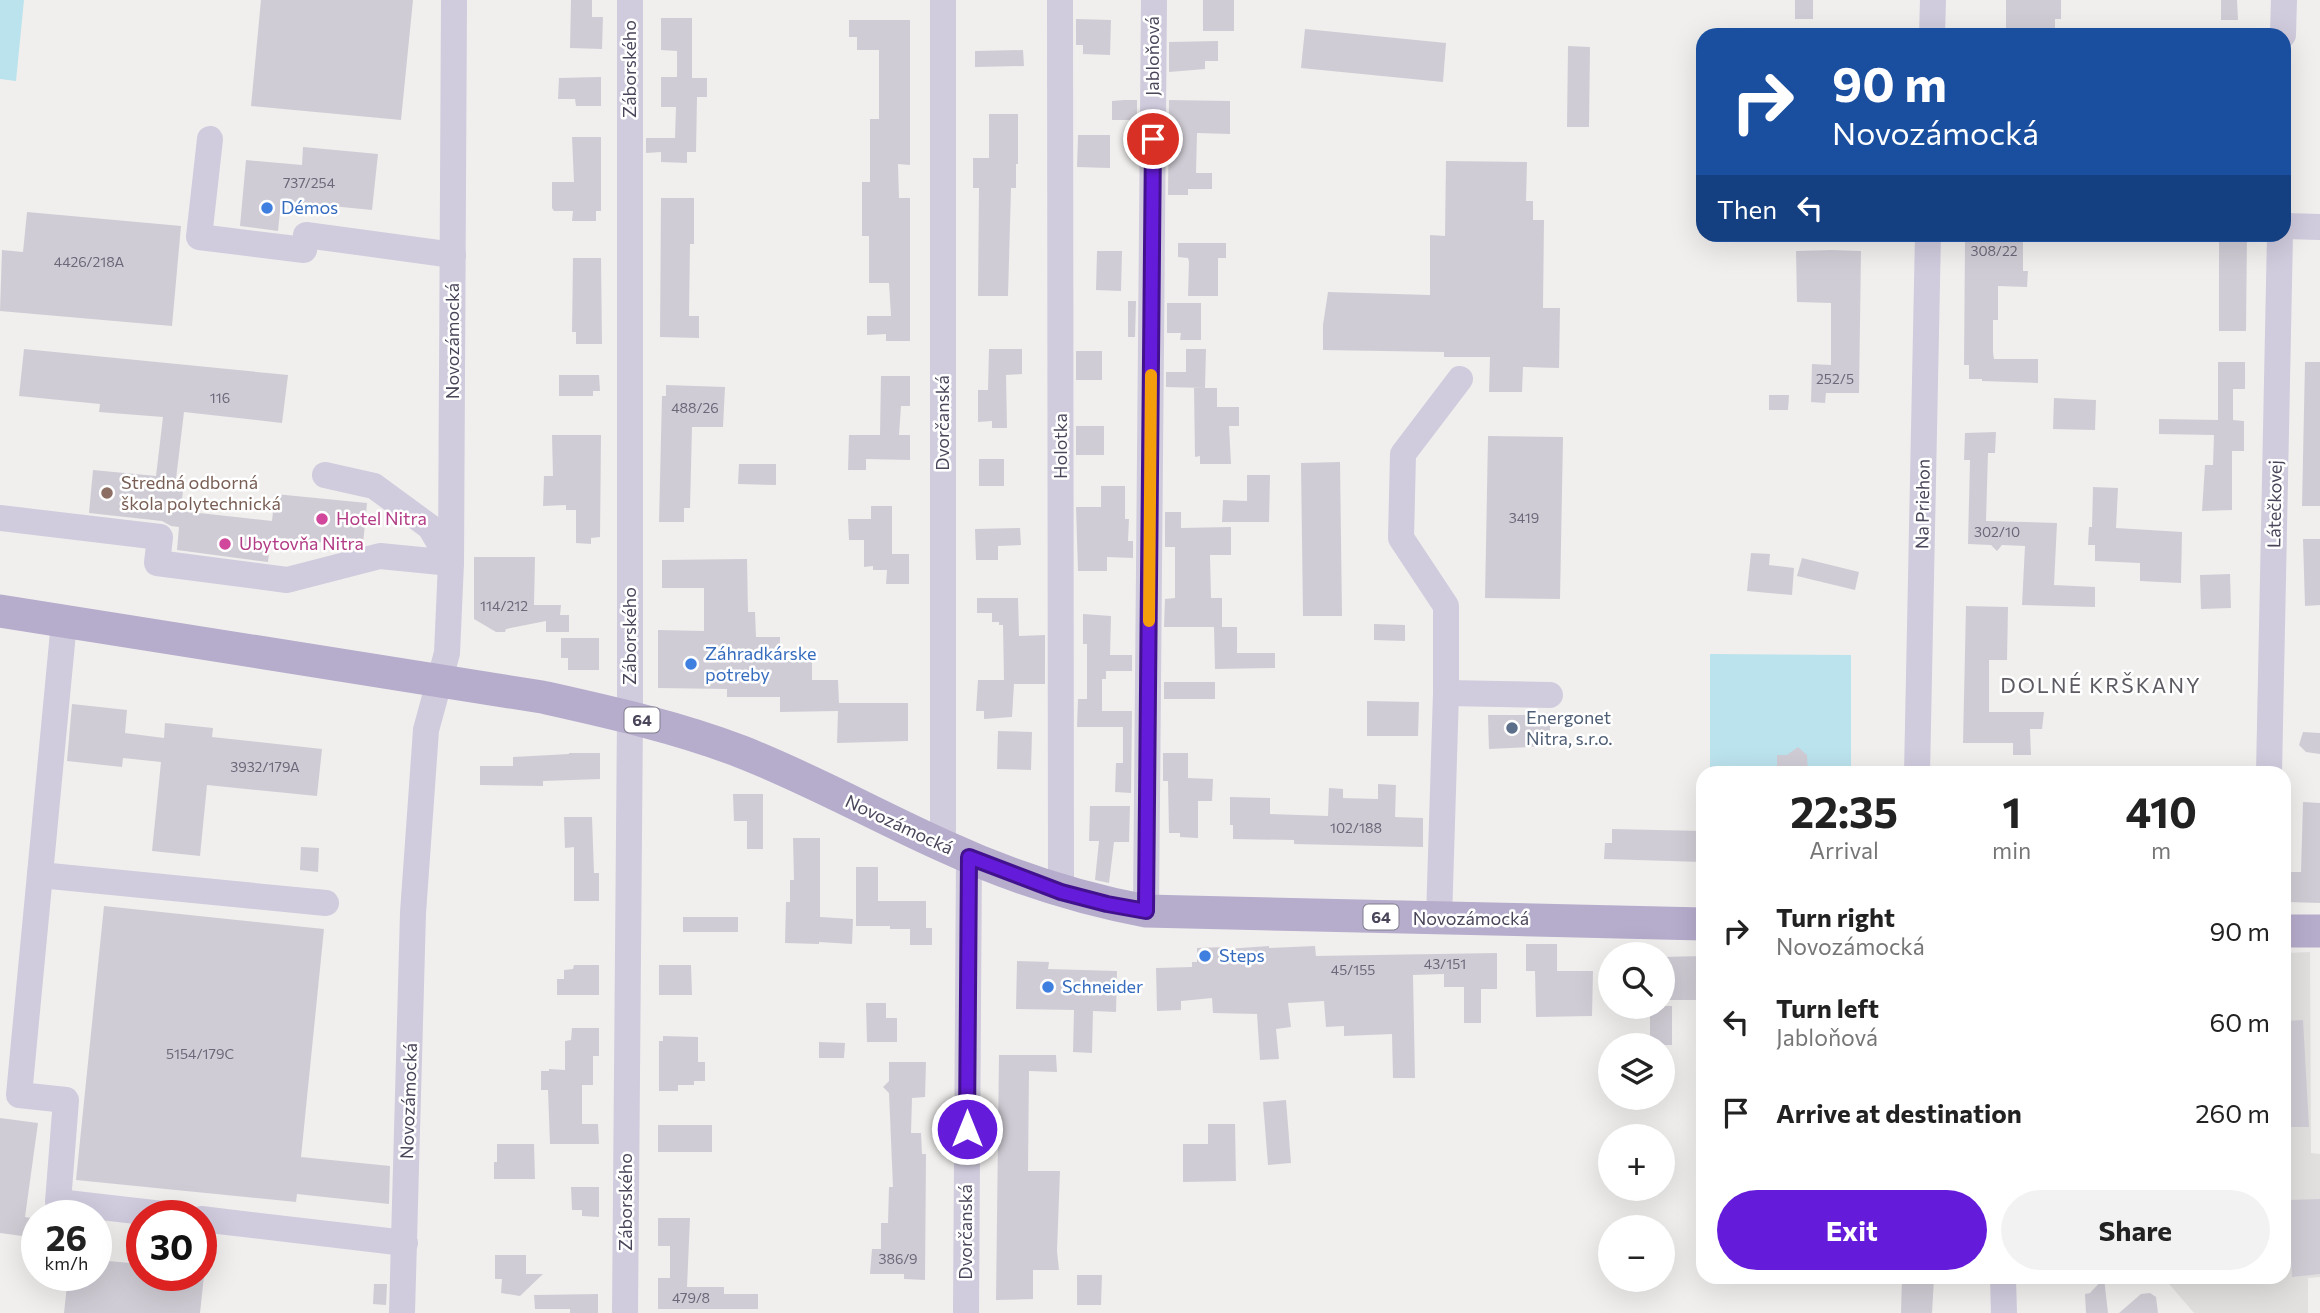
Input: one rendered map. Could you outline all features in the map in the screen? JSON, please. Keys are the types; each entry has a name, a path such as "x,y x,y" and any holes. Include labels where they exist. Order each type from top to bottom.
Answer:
{"main road":[{"name":"Novozámocká","path":"0,611 542,697 630,716 741,752 956,851 1061,892 1107,904 1146,911 1696,924"},
{"path":"2291,931 2320,931"}],"street":[{"name":"Novozámocká","path":"402,1313 414,913 426,730 447,653 452,563 454,0"},
{"name":"Záborského","path":"625,1313 630,716 630,0"},
{"name":"Dvorčanská","path":"943,0 966,1313"},
{"name":"Holotka","path":"1060,0 1061,892"},
{"name":"Jabloňová","path":"1146,911 1154,0"},
{"path":"1932,28 1933,0"},
{"path":"2283,28 2284,0"},
{"path":"210,139 199,237 304,250 306,236 453,255"},
{"path":"2291,226 2320,227"},
{"name":"Na Priehon","path":"1917,766 1928,242"},
{"name":"Látečkovej","path":"2269,766 2280,242"},
{"path":"1439,919 1446,606 1401,538 1403,454 1461,379"},
{"path":"325,475 374,486 430,527 452,563"},
{"path":"0,518 160,537 157,564 287,580 380,556 452,563"},
{"path":"64,622 19,1095 66,1100 58,1202 126,1210"},
{"path":"1446,693 1549,695"},
{"path":"40,875 326,903"},
{"path":"217,1221 405,1243"},
{"path":"2003,1284 2004,1313"}],"shaded area":[{"path":"0,0 24,0 16,81 0,79"},
{"path":"1710,654 1851,655 1851,766 1710,766"},
{"path":"2310,952 2311,1153 2320,1154 2320,1277 2308,1278 2308,1313 2194,1313 2169,1284 2291,1284 2291,953"}],"building":[{"path":"261,0 413,0 401,120 251,106"},
{"path":"571,0 592,0 592,17 603,17 602,49 570,48"},
{"path":"1203,0 1234,0 1234,31 1203,31"},
{"path":"1795,0 1813,0 1813,19 1795,19"},
{"path":"2006,0 2061,0 2061,19 2055,19 2055,28 2006,28"},
{"path":"2221,0 2237,0 2238,20 2221,20"},
{"path":"661,18 692,18 692,78 707,78 707,97 697,97 696,152 687,152 687,163 661,162 661,152 646,153 646,138 675,138 676,107 661,107 661,77 677,77 677,51 661,50"},
{"path":"1076,19 1111,20 1110,55 1083,54 1083,45 1076,45"},
{"path":"849,20 910,20 910,165 898,164 899,198 910,198 910,341 886,341 886,334 867,335 867,316 891,316 889,283 869,283 869,236 862,236 862,182 870,182 870,119 879,119 879,50 857,50 857,37 849,37"},
{"path":"1305,29 1446,43 1443,82 1301,68"},
{"path":"1218,41 1218,61 1205,61 1205,69 1169,72 1169,42"},
{"path":"1568,46 1590,47 1589,127 1567,127"},
{"path":"1023,50 1024,66 975,67 975,51"},
{"path":"601,77 601,106 576,106 575,99 558,99 559,78"},
{"path":"1137,100 1137,120 1112,120 1112,101"},
{"path":"1169,100 1230,101 1230,134 1197,133 1196,173 1212,173 1212,189 1188,189 1188,195 1168,195"},
{"path":"989,114 1018,114 1016,188 1011,188 1008,296 978,296 979,188 973,188 973,158 989,158"},
{"path":"1078,135 1110,135 1110,168 1077,167"},
{"path":"572,137 601,137 601,211 596,211 596,221 572,221 573,211 554,211 552,208 552,182 574,182"},
{"path":"303,147 378,154 372,210 281,201 278,231 240,226 246,160 302,165"},
{"path":"1446,161 1527,162 1526,201 1533,201 1533,220 1544,220 1543,308 1560,308 1559,368 1523,367 1522,392 1489,392 1490,357 1444,357 1444,352 1323,350 1323,325 1328,292 1430,295 1430,235 1445,236"},
{"path":"661,198 694,198 689,316 699,316 699,338 660,337"},
{"path":"27,212 181,226 172,326 0,311 2,250 23,252"},
{"path":"1965,242 2023,242 2023,271 2028,271 2027,287 1998,286 1998,320 1993,320 1993,352 1994,359 2038,359 2038,383 1969,379 1969,365 1964,365"},
{"path":"2219,242 2247,242 2246,331 2219,331"},
{"path":"1178,243 1226,243 1226,258 1218,258 1218,296 1188,296 1189,262 1188,258 1178,257"},
{"path":"1097,251 1122,251 1121,291 1096,290"},
{"path":"1796,251 1861,251 1859,393 1826,393 1825,403 1811,402 1812,364 1831,365 1831,303 1797,302"},
{"path":"573,258 601,258 602,344 576,344 576,332 572,332"},
{"path":"1128,301 1136,301 1135,337 1128,337"},
{"path":"1167,303 1201,303 1201,340 1180,340 1181,333 1167,333"},
{"path":"24,349 288,375 282,423 184,412 176,479 184,479 181,511 272,521 275,494 367,503 363,544 356,546 271,537 268,562 177,550 179,527 162,521 89,513 93,470 156,476 163,417 99,412 100,404 19,396"},
{"path":"989,349 1022,349 1022,374 1006,375 1007,428 992,428 992,421 978,422 978,390 988,390"},
{"path":"1186,349 1206,349 1205,388 1166,387 1166,372 1186,372"},
{"path":"1076,351 1102,351 1102,380 1076,380"},
{"path":"2218,362 2245,362 2245,389 2233,389 2233,420 2244,421 2244,451 2232,451 2232,510 2202,511 2205,465 2213,465 2214,435 2159,434 2159,419 2218,420"},
{"path":"2305,362 2320,362 2320,506 2302,506"},
{"path":"559,375 599,375 600,391 593,391 593,396 559,396"},
{"path":"881,376 910,376 910,406 901,406 899,435 910,435 910,460 866,459 866,470 848,470 849,435 880,435"},
{"path":"666,385 725,387 723,427 692,427 690,508 684,508 684,522 659,522 662,396 666,396"},
{"path":"1194,388 1217,388 1217,407 1239,407 1239,426 1229,426 1231,464 1200,464 1200,456 1195,457"},
{"path":"1769,395 1789,395 1788,410 1769,410"},
{"path":"2054,398 2096,400 2095,430 2053,429"},
{"path":"1076,426 1104,426 1104,455 1076,455"},
{"path":"1996,432 1995,453 1988,453 1986,521 2057,523 2054,585 2095,587 2095,607 2022,605 2025,546 2002,545 1997,551 1991,545 1968,544 1970,460 1964,460 1965,433"},
{"path":"552,435 601,435 600,537 591,538 591,544 576,543 576,510 566,510 566,505 543,506 544,476 553,476"},
{"path":"1488,436 1563,437 1560,599 1485,598"},
{"path":"979,459 1004,459 1004,486 979,486"},
{"path":"1340,462 1342,616 1303,616 1301,463"},
{"path":"739,464 776,464 776,485 738,484"},
{"path":"1247,475 1270,475 1269,522 1222,522 1223,500 1247,501"},
{"path":"1101,486 1125,486 1125,519 1129,519 1128,541 1133,541 1133,558 1107,557 1107,571 1078,571 1076,507 1101,507"},
{"path":"2093,487 2118,488 2116,528 2182,532 2181,583 2140,581 2140,563 2095,561 2095,545 2088,545 2089,527 2092,527"},
{"path":"871,506 892,506 892,554 909,554 909,584 886,584 887,570 873,570 873,566 864,567 864,540 849,540 848,519 871,519"},
{"path":"1165,512 1181,512 1181,528 1231,527 1231,555 1210,555 1211,598 1222,598 1222,627 1164,627 1165,599 1175,598 1175,547 1165,547"},
{"path":"1020,528 1021,545 998,546 998,560 976,560 975,529"},
{"path":"2303,539 2320,539 2320,605 2305,606"},
{"path":"1751,553 1770,554 1769,565 1794,568 1792,595 1747,591"},
{"path":"474,557 535,557 534,605 561,605 560,615 569,615 569,632 546,632 546,621 496,632 474,619"},
{"path":"1802,558 1859,572 1855,590 1797,576"},
{"path":"747,559 748,612 755,612 756,637 780,637 780,661 812,661 812,680 838,680 839,703 908,703 908,741 837,743 838,711 780,712 780,697 727,697 727,689 658,688 658,630 704,631 704,588 662,588 662,560"},
{"path":"2230,574 2231,608 2201,609 2200,575"},
{"path":"977,598 1018,598 1019,636 1045,635 1045,684 1014,684 1012,717 984,719 984,711 976,711 978,680 1004,680 1003,625 992,622 992,613 977,613"},
{"path":"1966,606 2008,607 2007,660 1989,660 1989,712 2044,712 2042,729 2030,729 2031,755 2013,755 2013,743 1963,743"},
{"path":"1083,614 1111,616 1110,655 1132,655 1132,671 1106,671 1106,679 1102,679 1102,711 1132,711 1131,793 1115,792 1116,763 1123,763 1123,727 1077,727 1078,699 1087,699 1087,644 1083,644"},
{"path":"1374,624 1405,625 1405,641 1374,640"},
{"path":"1214,627 1237,627 1237,653 1275,653 1275,668 1215,669"},
{"path":"561,638 599,638 599,670 568,670 568,658 561,658"},
{"path":"1164,682 1215,682 1215,699 1164,699"},
{"path":"1367,701 1419,702 1418,736 1367,736"},
{"path":"72,704 127,710 125,733 164,738 165,723 213,728 212,737 322,749 317,796 207,785 200,856 152,851 161,762 123,758 122,767 67,761"},
{"path":"1488,715 1550,715 1550,746 1489,749"},
{"path":"998,731 1032,732 1031,770 997,769"},
{"path":"2303,732 2320,733 2320,754 2306,752 2299,745"},
{"path":"1798,747 1807,755 1808,766 1777,766 1777,755 1787,755"},
{"path":"600,753 600,779 543,781 543,786 480,785 480,766 513,766 513,757"},
{"path":"1163,753 1188,753 1188,778 1213,779 1212,801 1198,801 1198,838 1169,833 1168,781 1163,781"},
{"path":"1378,784 1396,785 1395,817 1423,818 1423,847 1294,844 1294,840 1233,839 1230,797 1270,798 1270,814 1328,816 1329,788 1343,789 1343,798 1378,799"},
{"path":"733,794 763,794 763,849 747,849 747,821 734,821"},
{"path":"2303,802 2320,803 2320,903 2291,902 2291,872 2301,872"},
{"path":"1090,806 1130,806 1129,842 1114,842 1109,883 1095,880 1099,841 1089,841"},
{"path":"564,817 592,817 594,873 599,873 599,901 574,901 574,847 565,848"},
{"path":"1612,829 1696,831 1696,862 1604,859 1605,843 1612,843"},
{"path":"793,838 820,838 820,917 853,919 852,944 785,943 786,902 790,902 790,880 794,880"},
{"path":"301,847 319,848 318,872 300,870"},
{"path":"856,867 878,867 878,901 926,901 926,928 932,928 932,945 910,945 910,929 856,926"},
{"path":"104,906 324,929 301,1157 390,1166 389,1204 297,1194 296,1202 76,1180"},
{"path":"683,917 738,917 738,932 683,932"},
{"path":"1526,944 1557,944 1557,971 1593,971 1592,1016 1536,1017 1535,971 1526,971"},
{"path":"1315,946 1316,956 1497,953 1497,989 1481,989 1481,1023 1464,1023 1464,987 1444,987 1444,974 1413,975 1415,1078 1393,1078 1392,1034 1344,1036 1344,1026 1326,1027 1324,1001 1288,1003 1291,1027 1276,1029 1279,1059 1260,1060 1257,1014 1213,1013 1212,998 1181,1001 1181,1010 1157,1011 1156,968 1192,967 1192,962 1197,962 1197,948"},
{"path":"1696,956 1696,1000 1675,1000 1675,957"},
{"path":"1017,961 1049,962 1048,969 1117,971 1116,1012 1093,1011 1092,1053 1073,1052 1074,1010 1016,1009"},
{"path":"574,965 599,965 599,995 557,995 557,979 564,979 564,970 573,969"},
{"path":"659,965 691,965 692,995 659,995"},
{"path":"866,1003 886,1003 886,1018 897,1018 897,1042 867,1042"},
{"path":"1650,1019 1672,1019 1672,1033 1650,1033"},
{"path":"2303,1020 2309,1127 2291,1127 2291,1021"},
{"path":"572,1028 599,1028 599,1056 593,1056 593,1085 582,1085 582,1124 598,1124 599,1144 550,1144 548,1090 541,1090 541,1071 565,1070 565,1041 571,1040"},
{"path":"663,1036 698,1037 698,1062 705,1062 705,1081 694,1081 694,1085 678,1085 678,1091 659,1091 659,1041 663,1041"},
{"path":"819,1042 845,1043 844,1058 819,1058"},
{"path":"999,1055 1056,1055 1057,1072 1029,1071 1028,1171 1060,1171 1057,1251 1059,1270 1033,1270 1033,1299 996,1300"},
{"path":"889,1062 926,1062 925,1097 912,1098 911,1133 921,1133 922,1154 926,1154 925,1280 904,1279 904,1274 870,1274 872,1249 881,1249 881,1223 888,1223 889,1187 893,1187 889,1093 883,1087 889,1081"},
{"path":"1286,1100 1291,1163 1268,1165 1263,1102"},
{"path":"0,1118 38,1123 27,1200 21,1200 21,1236 0,1233"},
{"path":"1208,1124 1235,1124 1236,1181 1183,1182 1183,1144 1208,1144"},
{"path":"658,1125 712,1125 712,1152 658,1152"},
{"path":"497,1144 534,1144 535,1179 494,1179"},
{"path":"571,1187 599,1187 599,1217 582,1216 582,1210 572,1210"},
{"path":"2320,1199 2320,1274 2292,1277 2291,1200"},
{"path":"658,1218 690,1218 687,1287 724,1287 724,1294 758,1294 758,1309 658,1309 658,1278 670,1278 670,1246 658,1246"},
{"path":"495,1255 526,1255 526,1274 543,1274 520,1296 501,1293 502,1279 495,1279"},
{"path":"112,1261 126,1263 126,1291 202,1291 200,1313 64,1313 66,1291 112,1291"},
{"path":"1077,1275 1102,1275 1101,1305 1077,1305"},
{"path":"374,1284 387,1284 386,1305 373,1304"},
{"path":"1902,1284 1934,1284 1932,1313 1901,1313"},
{"path":"2098,1284 2105,1284 2108,1313 2086,1313 2085,1294 2090,1293"},
{"path":"2150,1293 2156,1297 2158,1313 2119,1313 2141,1294"},
{"path":"598,1294 598,1313 570,1313 570,1309 535,1309 534,1295"}],"slow traffic":[{"path":"1149,621 1151,375"}],"place":[{"name":"Démos","path":"267,208"},
{"name":"Stredná odborná škola polytechnická","path":"107,493"},
{"name":"Hotel Nitra","path":"322,519"},
{"name":"Ubytovňa Nitra","path":"225,544"},
{"name":"Záhradkárske potreby","path":"691,664"},
{"name":"Energonet Nitra, s.r.o.","path":"1512,728"},
{"name":"Steps","path":"1205,956"},
{"name":"Schneider","path":"1048,987"}],"district":[{"name":"DOLNÉ KRŠKANY","path":"2101,686"}],"route":[{"path":"967,1129 969,857 1061,892 1146,911 1153,139"}]}
